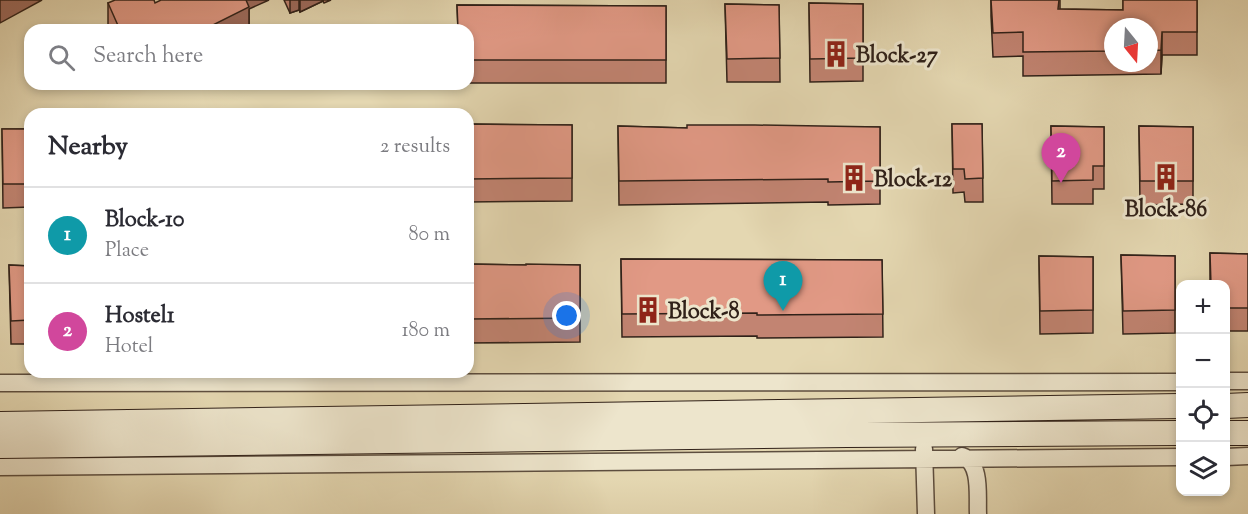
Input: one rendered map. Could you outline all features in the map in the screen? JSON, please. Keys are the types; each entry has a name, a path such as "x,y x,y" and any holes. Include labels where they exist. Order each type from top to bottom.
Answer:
{"main road":[{"path":"1230,406 1248,405"},
{"path":"0,424 1176,406"},
{"path":"0,446 1176,433"},
{"path":"1230,433 1248,433"}],"street":[{"path":"1230,381 1248,381"},
{"path":"0,383 1176,382"},
{"path":"926,514 924,458 933,434 946,449 968,458 975,467 978,514"},
{"path":"1230,457 1248,456"},
{"path":"0,467 1176,457"}],"building":[{"path":"115,0 154,0 155,3 161,0 246,0 249,7 215,24 117,24 108,3"},
{"path":"991,0 1059,0 1058,9 1123,10 1123,0 1197,0 1197,32 1162,32 1161,50 1158,50 1158,18 1104,18 1104,51 1023,52 1023,32 993,33"},
{"path":"809,3 863,4 863,58 810,59"},
{"path":"725,4 779,5 780,58 727,59"},
{"path":"457,5 666,6 666,60 474,60 474,24 458,24"},
{"path":"474,124 572,125 572,178 474,179"},
{"path":"952,124 982,124 983,178 965,179 964,169 953,169"},
{"path":"687,125 880,127 880,181 828,182 828,179 619,181 618,126 687,128"},
{"path":"1051,126 1104,127 1104,166 1093,166 1093,180 1052,181"},
{"path":"1139,126 1193,127 1193,181 1140,181"},
{"path":"2,129 24,129 24,184 3,184"},
{"path":"1210,253 1248,254 1248,308 1230,308 1230,280 1211,280"},
{"path":"1121,255 1175,256 1175,310 1123,311"},
{"path":"1039,256 1093,257 1093,310 1040,311"},
{"path":"621,259 882,260 883,314 622,314"},
{"path":"474,264 580,265 580,318 474,319"},
{"path":"9,265 24,266 24,320 11,321"}],"place":[{"name":"Block-27","path":"836,54"},
{"name":"Block-86","path":"1166,177"},
{"name":"Block-12","path":"854,178"},
{"name":"Hostel1","path":"1061,183"},
{"name":"Block-8","path":"648,310"},
{"name":"Block-10","path":"783,311"}]}
